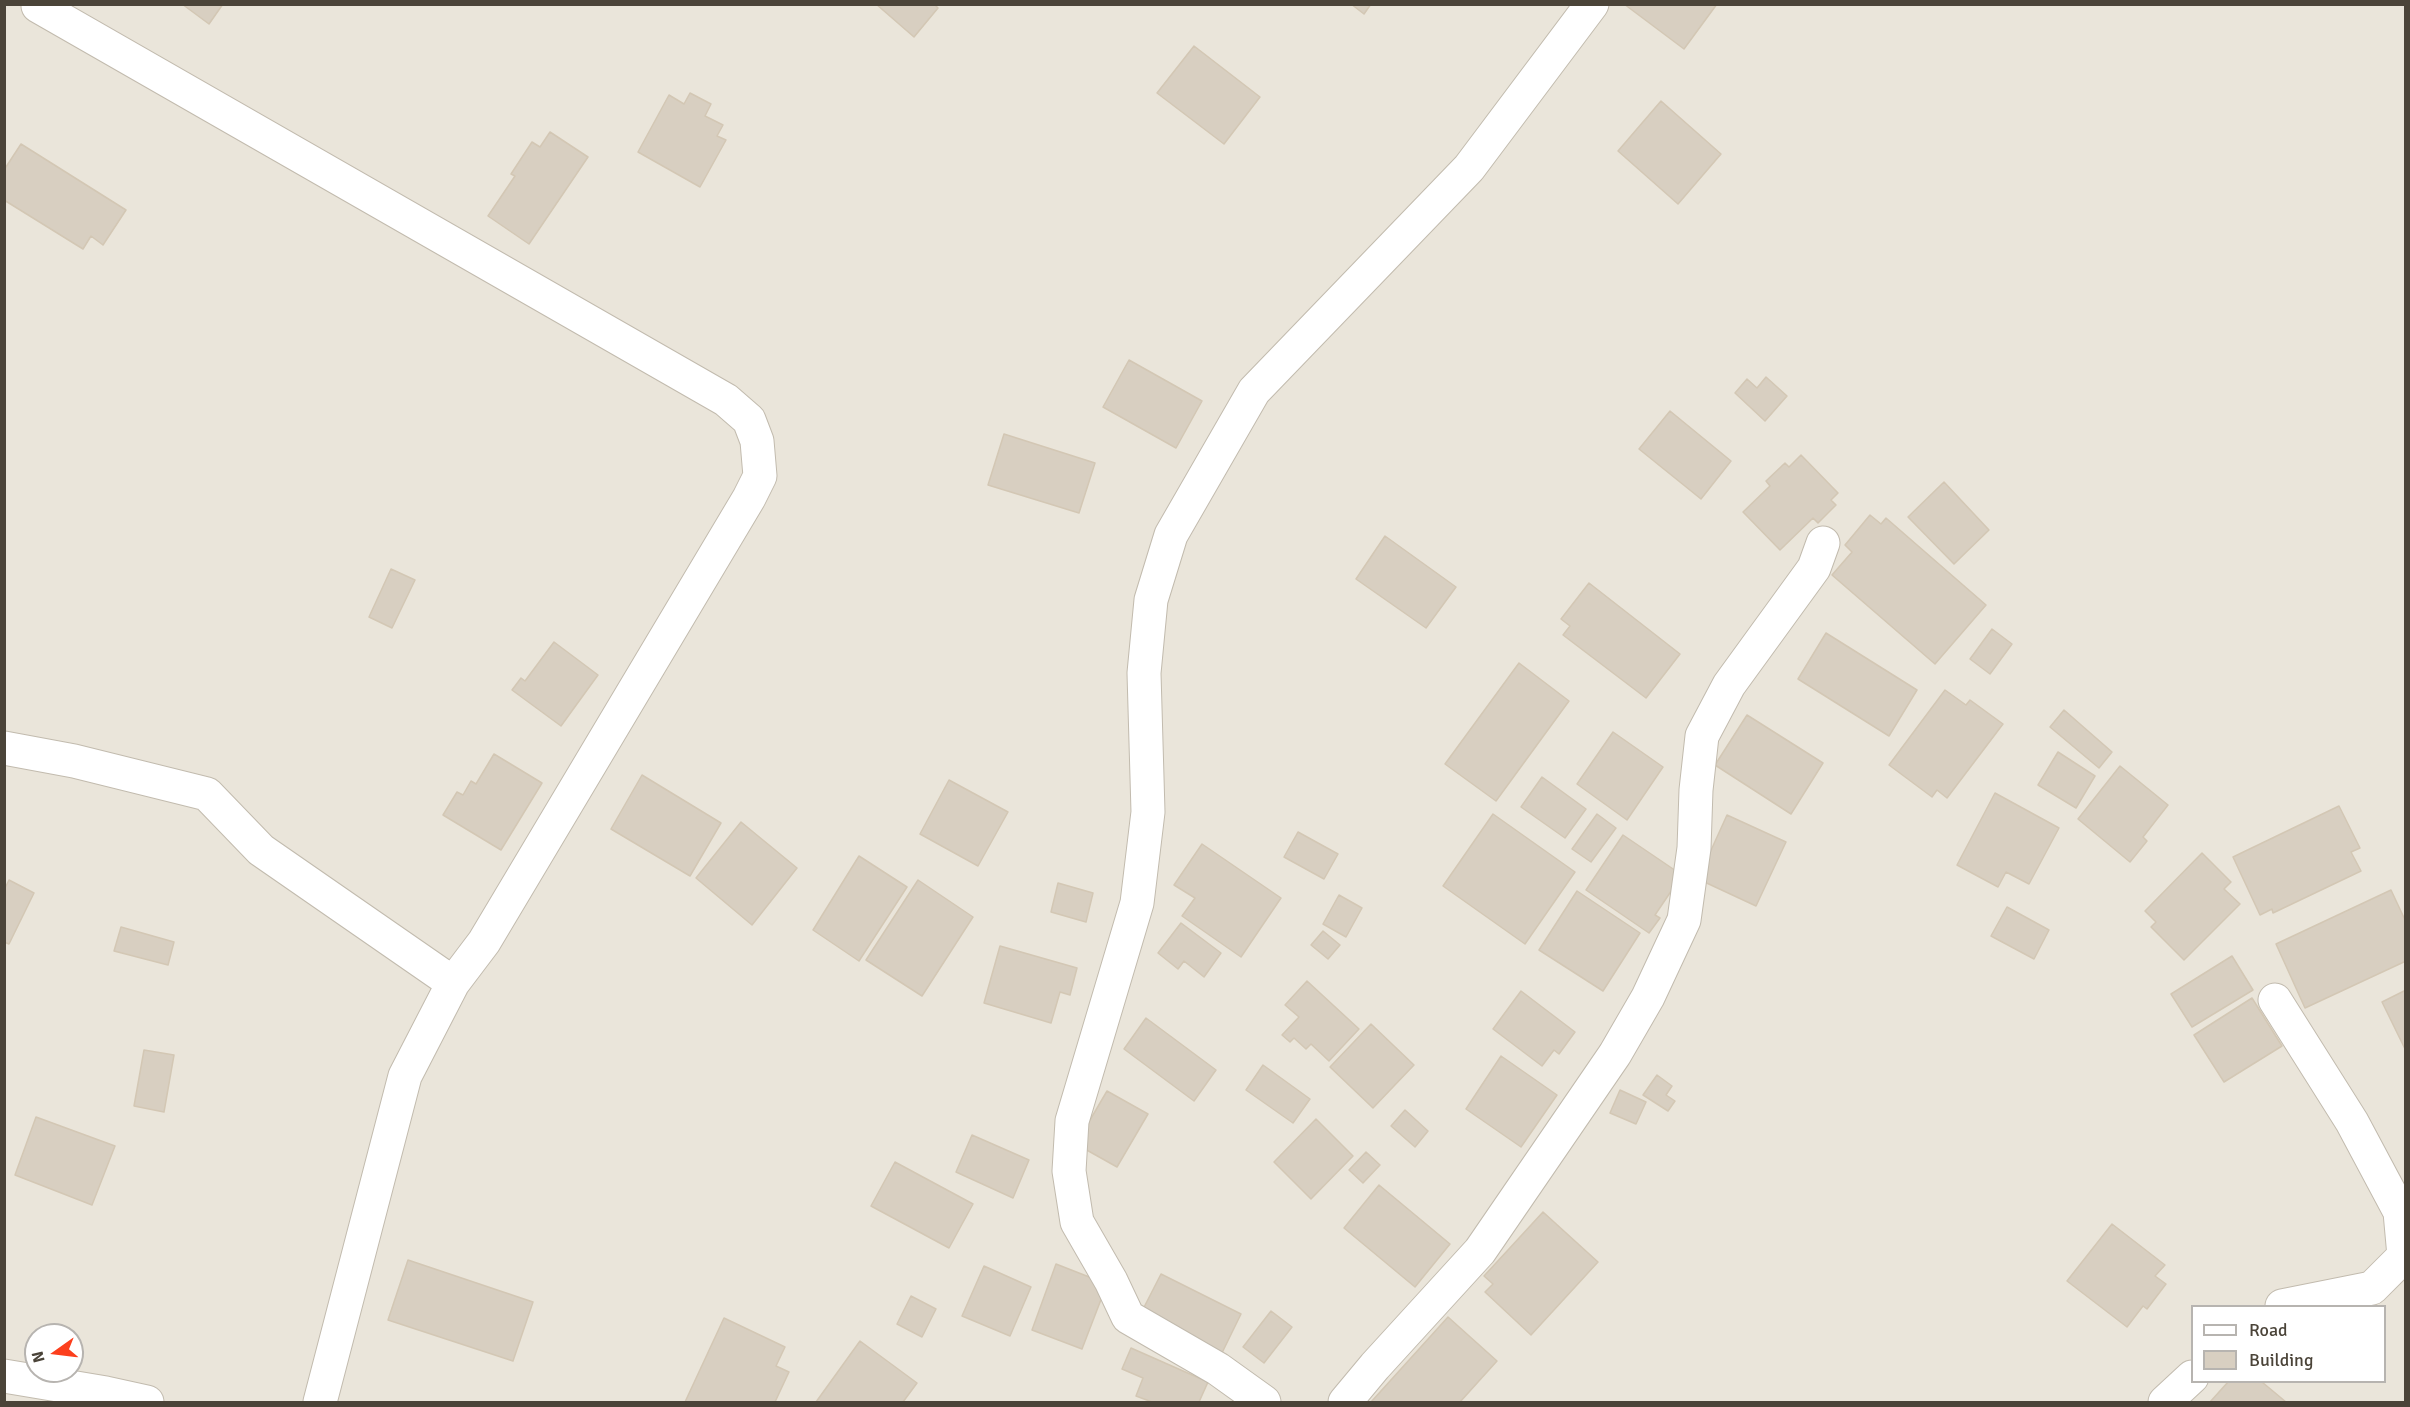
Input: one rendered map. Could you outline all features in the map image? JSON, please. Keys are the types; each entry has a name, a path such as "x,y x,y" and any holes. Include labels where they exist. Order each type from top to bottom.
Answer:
{"street":[{"path":"1264,1402 1218,1369 1128,1317 1111,1281 1077,1222 1069,1171 1072,1122 1137,903 1148,812 1144,673 1151,600 1171,535 1254,391 1469,168 1592,4"},
{"path":"38,6 726,400 749,420 757,441 760,476 749,498 484,942 453,983 405,1076 320,1402"},
{"path":"1345,1402 1480,1251 1615,1054 1648,997 1684,920 1694,848 1696,790 1702,736 1729,685 1814,568 1823,543"},
{"path":"4,748 74,761 207,794 261,850 453,983"},
{"path":"2275,1000 2352,1122 2400,1212 2404,1256 2372,1288 2287,1305"},
{"path":"4,1376 147,1402"},
{"path":"2165,1402 2191,1379"}],"shaded area":[{"path":"5,5 2405,5 2405,1402 5,1402"}],"building":[{"path":"182,4 223,4 209,24"},
{"path":"876,4 934,4 938,8 914,37"},
{"path":"1351,4 1371,4 1364,14"},
{"path":"1624,4 1717,4 1684,49"},
{"path":"1194,46 1260,97 1224,144 1157,93"},
{"path":"690,93 711,104 705,116 723,125 717,136 726,140 700,187 638,152 669,95 684,104"},
{"path":"1661,101 1721,154 1678,204 1618,151"},
{"path":"550,132 588,157 529,244 488,216 515,176 511,174 532,142 540,147"},
{"path":"21,144 126,210 103,245 91,236 83,249 4,200 4,170"},
{"path":"1129,360 1202,401 1176,448 1103,407"},
{"path":"1766,377 1787,396 1765,421 1735,393 1747,379 1757,388"},
{"path":"1670,411 1731,461 1701,499 1639,449"},
{"path":"1004,434 1095,463 1079,513 988,485"},
{"path":"1801,455 1838,493 1831,500 1836,505 1818,523 1813,518 1780,550 1743,512 1770,486 1766,481 1785,463 1789,467"},
{"path":"1944,482 1989,530 1954,564 1908,517"},
{"path":"1870,515 1881,524 1886,518 1986,605 1935,664 1832,575 1852,552 1845,545"},
{"path":"1385,536 1456,587 1426,628 1356,579"},
{"path":"391,569 415,580 392,628 369,617"},
{"path":"1589,583 1680,654 1646,698 1563,635 1570,626 1561,619"},
{"path":"1992,629 2012,644 1990,674 1970,659"},
{"path":"1826,633 1917,690 1889,736 1798,679"},
{"path":"554,642 598,675 561,726 512,690 521,678 525,681"},
{"path":"1519,663 1569,701 1496,801 1445,764"},
{"path":"1945,690 1966,705 1970,700 2003,724 1947,798 1937,790 1932,797 1889,765"},
{"path":"2064,710 2112,752 2099,768 2050,727"},
{"path":"1747,715 1823,763 1791,814 1715,765"},
{"path":"1613,732 1663,767 1627,820 1577,784"},
{"path":"2058,752 2095,776 2076,808 2038,785"},
{"path":"494,754 542,783 501,850 443,815 457,792 463,795 471,781 476,784"},
{"path":"2120,766 2168,805 2143,837 2147,841 2130,862 2078,819"},
{"path":"642,775 721,823 690,876 611,829"},
{"path":"1542,777 1586,809 1565,838 1521,807"},
{"path":"949,780 1008,812 978,866 920,834"},
{"path":"1995,793 2059,828 2029,884 2006,872 1998,887 1957,865"},
{"path":"2339,806 2360,848 2351,852 2361,871 2273,913 2272,909 2260,915 2233,857"},
{"path":"1493,814 1575,872 1525,944 1443,886"},
{"path":"1597,814 1616,828 1591,862 1572,849"},
{"path":"1727,815 1786,842 1756,906 1698,879"},
{"path":"741,822 797,868 752,925 696,878"},
{"path":"1298,832 1338,854 1324,879 1284,857"},
{"path":"1623,835 1682,875 1655,915 1660,918 1649,933 1586,890"},
{"path":"1202,844 1281,898 1241,957 1182,916 1195,898 1174,885"},
{"path":"2202,853 2231,882 2224,889 2240,904 2184,960 2151,927 2156,922 2145,911"},
{"path":"859,856 907,887 859,961 813,930"},
{"path":"9,880 34,893 9,944 4,942 4,890"},
{"path":"918,880 973,917 922,996 866,960"},
{"path":"1058,883 1093,893 1086,922 1051,912"},
{"path":"2391,890 2406,922 2406,961 2305,1008 2276,944"},
{"path":"1577,891 1640,933 1603,991 1539,950"},
{"path":"1339,895 1362,908 1346,937 1323,924"},
{"path":"2007,907 2049,930 2034,959 1991,936"},
{"path":"1181,923 1221,953 1204,977 1184,961 1178,969 1158,953"},
{"path":"121,927 174,942 168,965 114,951"},
{"path":"1323,931 1340,945 1328,959 1311,945"},
{"path":"1000,946 1077,968 1070,995 1060,992 1051,1023 984,1003"},
{"path":"2232,956 2253,990 2192,1027 2171,994"},
{"path":"1307,981 1359,1029 1329,1061 1311,1044 1306,1049 1294,1038 1290,1042 1282,1035 1299,1017 1285,1005"},
{"path":"2406,990 2406,1051 2382,1002"},
{"path":"1521,991 1575,1032 1559,1054 1554,1050 1542,1066 1493,1029"},
{"path":"2252,998 2282,1046 2224,1082 2194,1035"},
{"path":"1146,1018 1216,1070 1194,1101 1124,1049"},
{"path":"1371,1024 1414,1065 1373,1108 1330,1067"},
{"path":"144,1050 174,1055 164,1112 134,1106"},
{"path":"1501,1056 1557,1095 1521,1147 1466,1109"},
{"path":"1263,1065 1310,1099 1293,1123 1246,1090"},
{"path":"1657,1075 1672,1086 1666,1095 1675,1101 1668,1111 1643,1095"},
{"path":"1620,1090 1646,1102 1636,1124 1610,1113"},
{"path":"1107,1091 1148,1114 1117,1167 1076,1144"},
{"path":"1405,1110 1428,1131 1415,1147 1391,1126"},
{"path":"36,1117 115,1146 92,1205 15,1175"},
{"path":"1316,1119 1353,1156 1311,1199 1274,1162"},
{"path":"972,1135 1029,1160 1013,1198 956,1172"},
{"path":"1366,1152 1380,1165 1363,1183 1349,1170"},
{"path":"895,1162 973,1204 949,1248 871,1206"},
{"path":"1379,1185 1450,1244 1415,1287 1344,1228"},
{"path":"1543,1212 1598,1262 1531,1335 1485,1292 1493,1284 1484,1276"},
{"path":"2112,1224 2165,1265 2155,1276 2166,1284 2147,1309 2143,1306 2127,1327 2067,1281"},
{"path":"408,1260 533,1302 513,1361 388,1320"},
{"path":"1056,1264 1107,1284 1082,1349 1032,1330"},
{"path":"984,1266 1031,1287 1010,1336 962,1316"},
{"path":"1161,1274 1241,1314 1219,1359 1138,1319"},
{"path":"911,1296 936,1309 922,1337 897,1324"},
{"path":"1271,1311 1292,1327 1264,1363 1243,1347"},
{"path":"1448,1317 1497,1361 1460,1402 1371,1402"},
{"path":"724,1318 785,1347 776,1366 789,1372 775,1402 685,1402"},
{"path":"860,1341 917,1383 903,1402 816,1402"},
{"path":"1131,1348 1208,1382 1199,1402 1152,1402 1136,1396 1143,1378 1122,1369"},
{"path":"2227,1383 2263,1383 2286,1402 2210,1402"}]}
